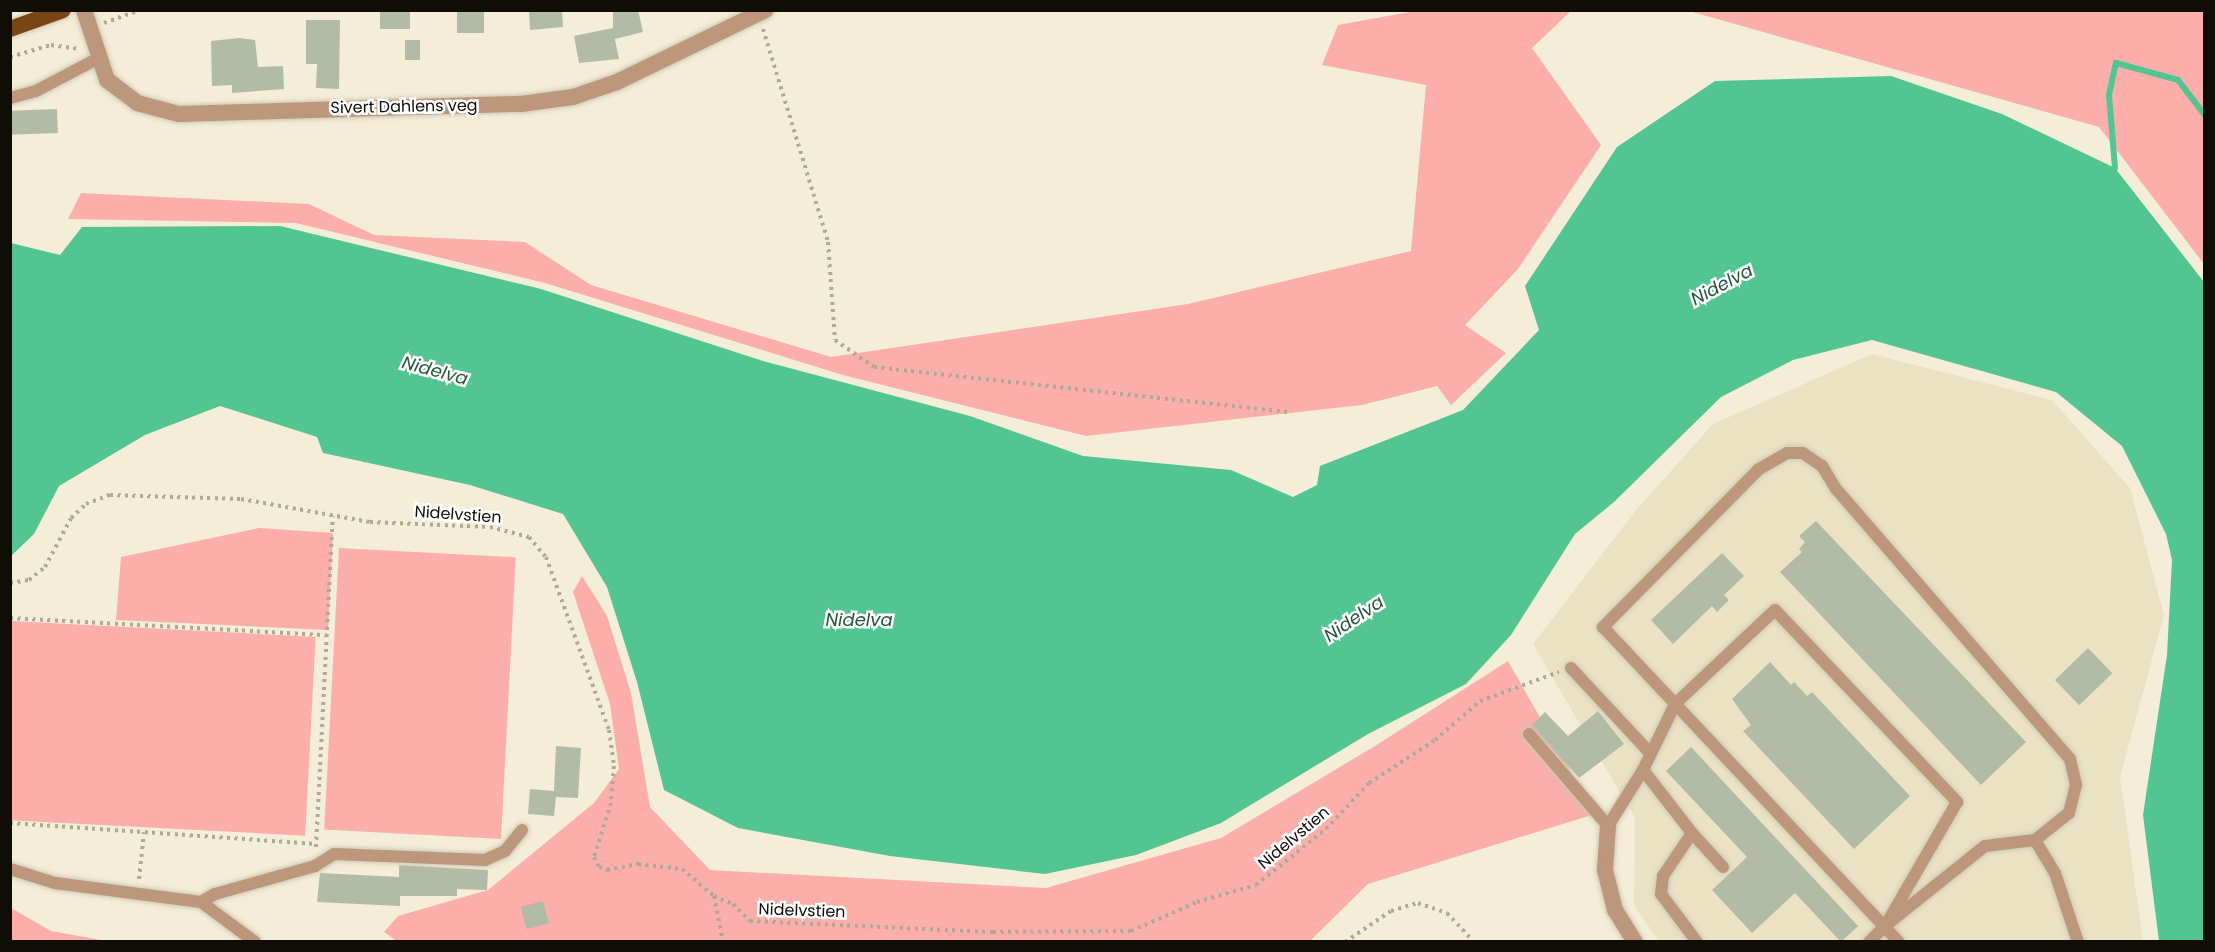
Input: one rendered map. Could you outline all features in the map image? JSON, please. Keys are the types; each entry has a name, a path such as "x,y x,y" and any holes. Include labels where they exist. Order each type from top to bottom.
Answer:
{"highway":[{"path":"10,28 63,10"}],"street":[{"name":"Sivert Dahlens veg","path":"84,10 96,56 115,88 137,103 164,112 521,104 573,97 617,82 760,13"},
{"path":"1608,826 1605,870 1615,910 1635,942"}],"lane":[{"path":"10,98 36,91 96,56"},
{"path":"1869,942 1885,926 1985,846 2035,840 2069,813 2076,785 2070,759 1836,489 1822,466 1803,453 1787,453 1758,470 1603,627 1674,704 1885,926 1899,942"},
{"path":"1529,734 1608,826 1643,770 1674,704 1775,610 1957,802 1885,926"},
{"path":"1571,668 1651,754"},
{"path":"1643,770 1692,833 1723,867"},
{"path":"201,902 215,894 315,866 334,854 485,860 505,851 522,830"},
{"path":"1692,833 1663,876 1660,894 1697,942"},
{"path":"2035,840 2055,873 2078,942"},
{"path":"10,870 55,883 137,896 201,902 255,942"}],"path":[{"path":"99,24 140,10"},
{"path":"760,13 828,242 835,340 874,367 1291,412"},
{"path":"10,57 51,45 75,47 87,55 96,56"},
{"name":"Nidelvstien","path":"10,583 29,580 45,567 71,518 86,504 110,495 241,499 370,522 490,527 514,531 537,543 612,747 612,803 594,857 599,867 607,870 638,864 682,869 714,896 733,904 750,921 993,932 1131,931 1197,902 1256,885 1326,829 1369,783 1435,740 1480,701 1571,668"},
{"path":"315,866 333,516"},
{"path":"10,618 327,635"},
{"path":"10,823 316,844"},
{"path":"137,896 144,832"},
{"path":"714,896 723,942"},
{"path":"1345,942 1390,911 1419,903 1447,913 1474,942"}],"shaded area":[{"path":"1415,11 1571,11 1532,48 1601,145 1518,269 1465,325 1506,353 1451,405 1437,386 1362,405 1086,436 843,375 545,283 296,223 68,219 81,193 309,204 374,235 525,242 591,285 831,357 1188,304 1411,251 1426,85 1322,65 1338,25"},
{"path":"1689,11 2204,11 2204,264 2099,127"},
{"path":"1872,354 2052,400 2130,488 2164,615 2120,777 2143,941 1659,941 1634,906 1635,818 1533,644 1636,510 1713,424"},
{"path":"259,528 333,533 328,630 116,620 121,557"},
{"path":"339,548 516,557 501,839 324,830"},
{"path":"582,576 607,616 631,693 650,807 710,870 1046,888 1221,838 1375,746 1508,661 1595,814 1368,884 1310,941 398,942 384,932 398,916 488,890 594,803 619,769 610,704 573,592"},
{"path":"11,621 316,637 305,836 10,820"},
{"path":"11,908 51,931 107,941 11,941"}],"water":[{"name":"Nidelva","path":"1891,76 2002,114 2115,168 2204,282 2204,941 2159,941 2143,815 2167,655 2172,560 2166,534 2122,446 2056,392 1872,340 1793,360 1721,397 1614,502 1575,534 1511,635 1466,684 1368,734 1221,823 1136,855 1045,874 890,856 738,828 664,790 637,682 607,587 563,514 470,485 323,453 317,437 220,406 145,435 59,486 34,534 11,556 11,243 60,255 82,227 280,226 541,289 763,361 970,416 1083,456 1231,470 1293,497 1317,485 1320,466 1463,410 1539,330 1525,286 1617,147 1715,81"}],"building":[{"path":"380,10 410,10 410,29 380,29"},
{"path":"457,10 484,10 484,33 457,33"},
{"path":"529,10 562,10 563,27 530,30"},
{"path":"613,10 638,10 643,32 615,39 614,35 619,59 579,63 574,36 613,28"},
{"path":"306,20 340,20 339,89 316,88 317,64 306,64"},
{"path":"239,38 255,40 258,67 283,66 284,89 232,93 232,85 212,86 211,41"},
{"path":"405,40 420,40 420,60 405,60"},
{"path":"57,109 58,133 11,135 10,111"},
{"path":"1816,521 2026,742 1981,785 1780,572 1802,552 1799,549 1805,542 1799,536"},
{"path":"1722,553 1744,576 1724,595 1729,600 1717,612 1712,606 1673,644 1651,620"},
{"path":"2088,648 2112,673 2079,705 2055,680"},
{"path":"1770,662 1791,685 1794,682 1807,696 1812,692 1910,796 1854,849 1743,731 1751,725 1732,699"},
{"path":"1598,711 1624,744 1579,778 1531,726 1545,712 1568,736"},
{"path":"556,746 581,748 578,798 556,797 554,816 528,814 530,789 554,791"},
{"path":"1691,747 1858,926 1841,942 1795,893 1752,933 1712,890 1747,857 1666,771"},
{"path":"399,865 488,870 487,890 457,889 457,896 400,896 400,906 317,902 320,873 399,877"},
{"path":"543,901 549,923 527,929 521,907"}],"waterway":[{"path":"2115,168 2109,95 2116,63 2178,80 2204,114"}]}
